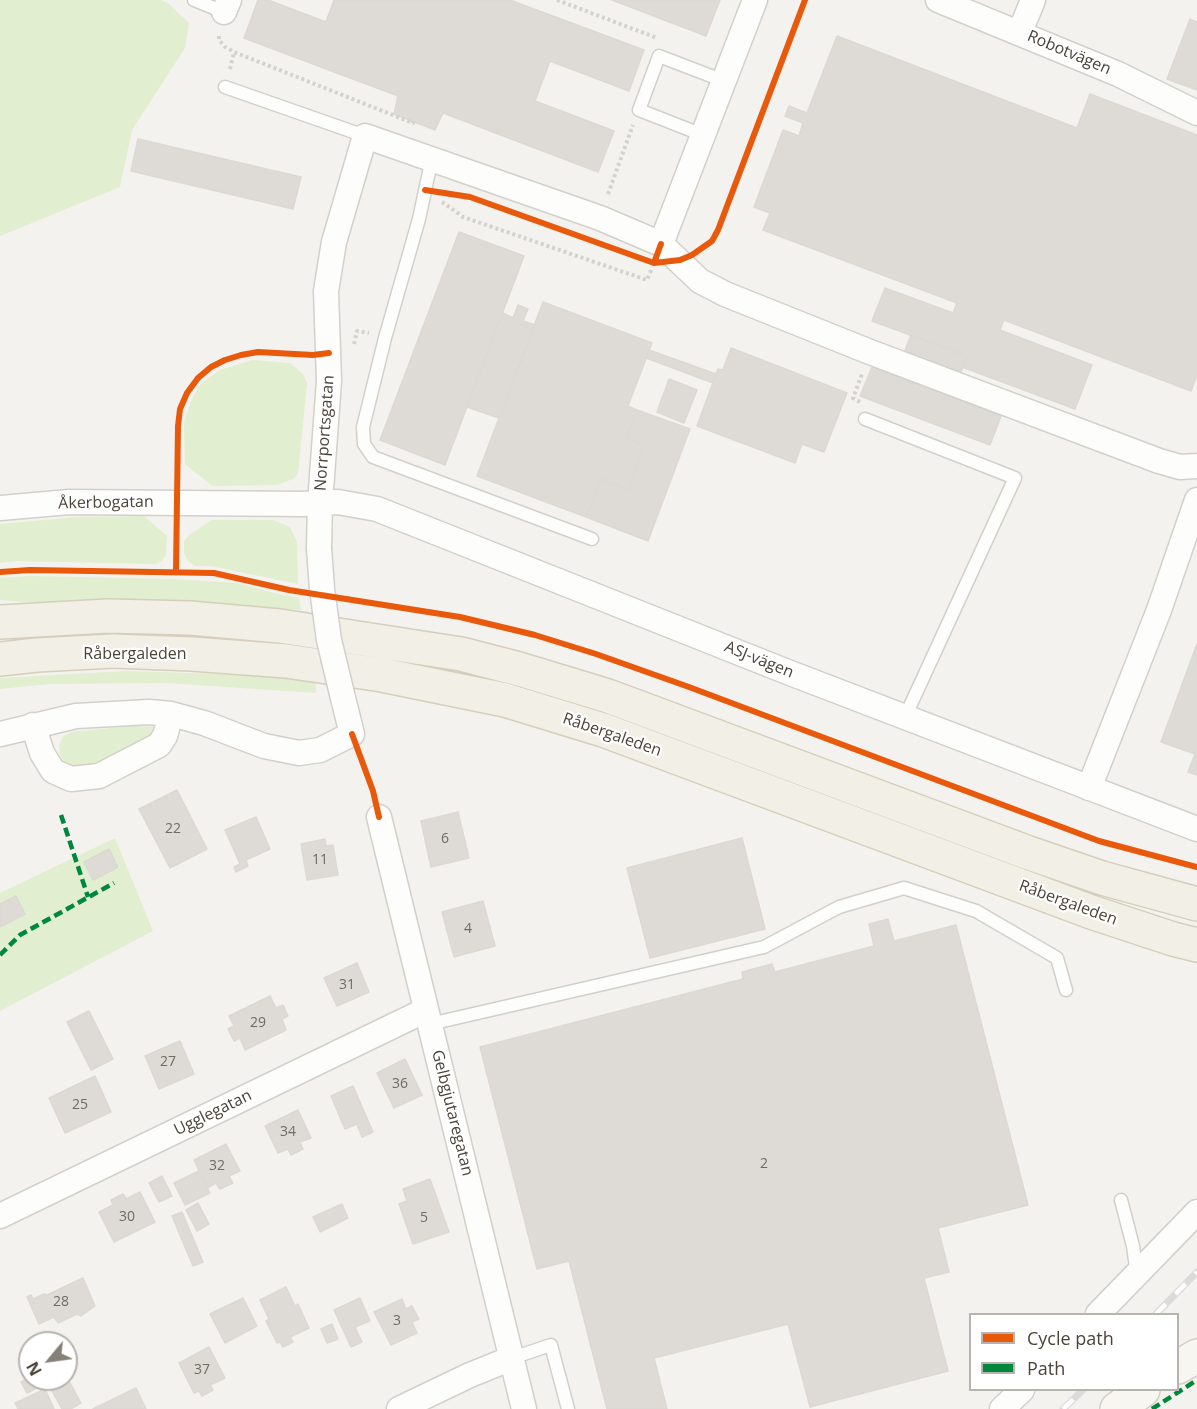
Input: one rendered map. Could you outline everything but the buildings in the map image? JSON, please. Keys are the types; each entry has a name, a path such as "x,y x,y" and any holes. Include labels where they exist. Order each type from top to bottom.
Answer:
{"main road":[{"name":"Råbergaleden","path":"0,622 108,616 190,618 280,626 461,654 608,696 1029,853 1102,878 1197,904"},
{"name":"Råbergaleden","path":"0,659 113,651 251,658 382,675 505,700 603,730 1091,912 1197,945"}],"street":[{"path":"658,254 755,0"},
{"name":"Robotvägen","path":"938,0 1118,74 1197,113"},
{"path":"1020,32 1033,0"},
{"path":"365,136 600,218 724,294 870,352 1159,461 1180,467 1197,466"},
{"name":"Norrportsgatan","path":"171,714 204,723 264,746 299,753 320,750 352,734 329,640 319,548 329,381 326,291 334,242 365,136"},
{"path":"1089,788 1159,610 1197,500"},
{"name":"Åkerbogatan","path":"0,508 69,502 320,503"},
{"name":"ASJ-vägen","path":"320,503 346,503 376,509 1197,829"},
{"path":"0,734 33,725 76,716 140,712 171,714 165,736 159,745 99,776 71,779 53,771 42,753 33,725"},
{"name":"Gelbgjutaregatan","path":"379,817 524,1409"},
{"name":"Ugglegatan","path":"0,1216 428,1017"},
{"path":"1099,1313 1197,1212"},
{"path":"1179,1366 1197,1356"},
{"path":"399,1409 512,1358"},
{"path":"1002,1409 1020,1391"},
{"path":"1117,1409 1140,1391"}],"lane":[{"path":"194,0 227,6"},
{"path":"703,135 639,110 659,56 724,81"},
{"path":"225,87 365,136"},
{"path":"432,158 419,219 385,338 363,427 364,444 373,457 592,539"},
{"path":"866,419 1015,478 906,717"},
{"path":"428,1017 764,947 838,907 904,888 976,911 1057,957 1066,990"},
{"path":"1121,1200 1133,1246 1137,1276"},
{"path":"512,1358 552,1345 568,1409"}],"path":[{"path":"557,0 665,41 659,56"},
{"path":"227,6 218,28 219,40 225,47 401,119 412,123 413,121"},
{"path":"600,218 639,110"},
{"path":"425,190 463,217 647,280 658,254"},
{"path":"643,259 658,254"},
{"path":"853,398 860,401"}],"green space":[{"path":"0,0 161,0 168,3 189,23 185,48 132,130 120,187 0,236"},
{"path":"253,360 290,363 303,374 307,383 298,474 293,479 277,485 212,486 185,464 184,423 191,401 200,384 220,370"},
{"path":"144,516 167,536 166,555 156,564 15,561 0,563 0,524 77,517"},
{"path":"212,520 273,520 290,527 297,542 298,584 211,566 195,566 188,561 184,553 184,541 189,535"},
{"path":"30,576 237,583 299,598 301,610 189,601 37,603 0,600 0,578"},
{"path":"127,671 253,675 315,682 316,693 166,683 49,684 0,689 0,678"},
{"path":"132,726 161,727 156,734 92,765 81,767 71,765 64,762 60,755 59,745 64,736 72,732"},
{"path":"115,838 153,931 0,1011 0,893"}],"railway":[{"path":"1157,1313 1197,1272"},
{"path":"1063,1409 1082,1391"}],"marked path":[{"path":"61,815 88,897"},
{"path":"0,955 20,935 114,883"},
{"path":"1152,1409 1197,1380"}],"cycle path":[{"path":"654,263 680,260 692,255 712,241 805,0"},
{"path":"425,190 470,197 654,263 661,244"},
{"path":"176,572 178,426 180,409 187,393 198,378 211,367 241,355 258,352 313,355 329,353"},
{"path":"0,572 30,570 214,573 289,590 460,617 535,635 689,687 1099,841 1197,867"},
{"path":"352,734 373,791 379,817"}]}
